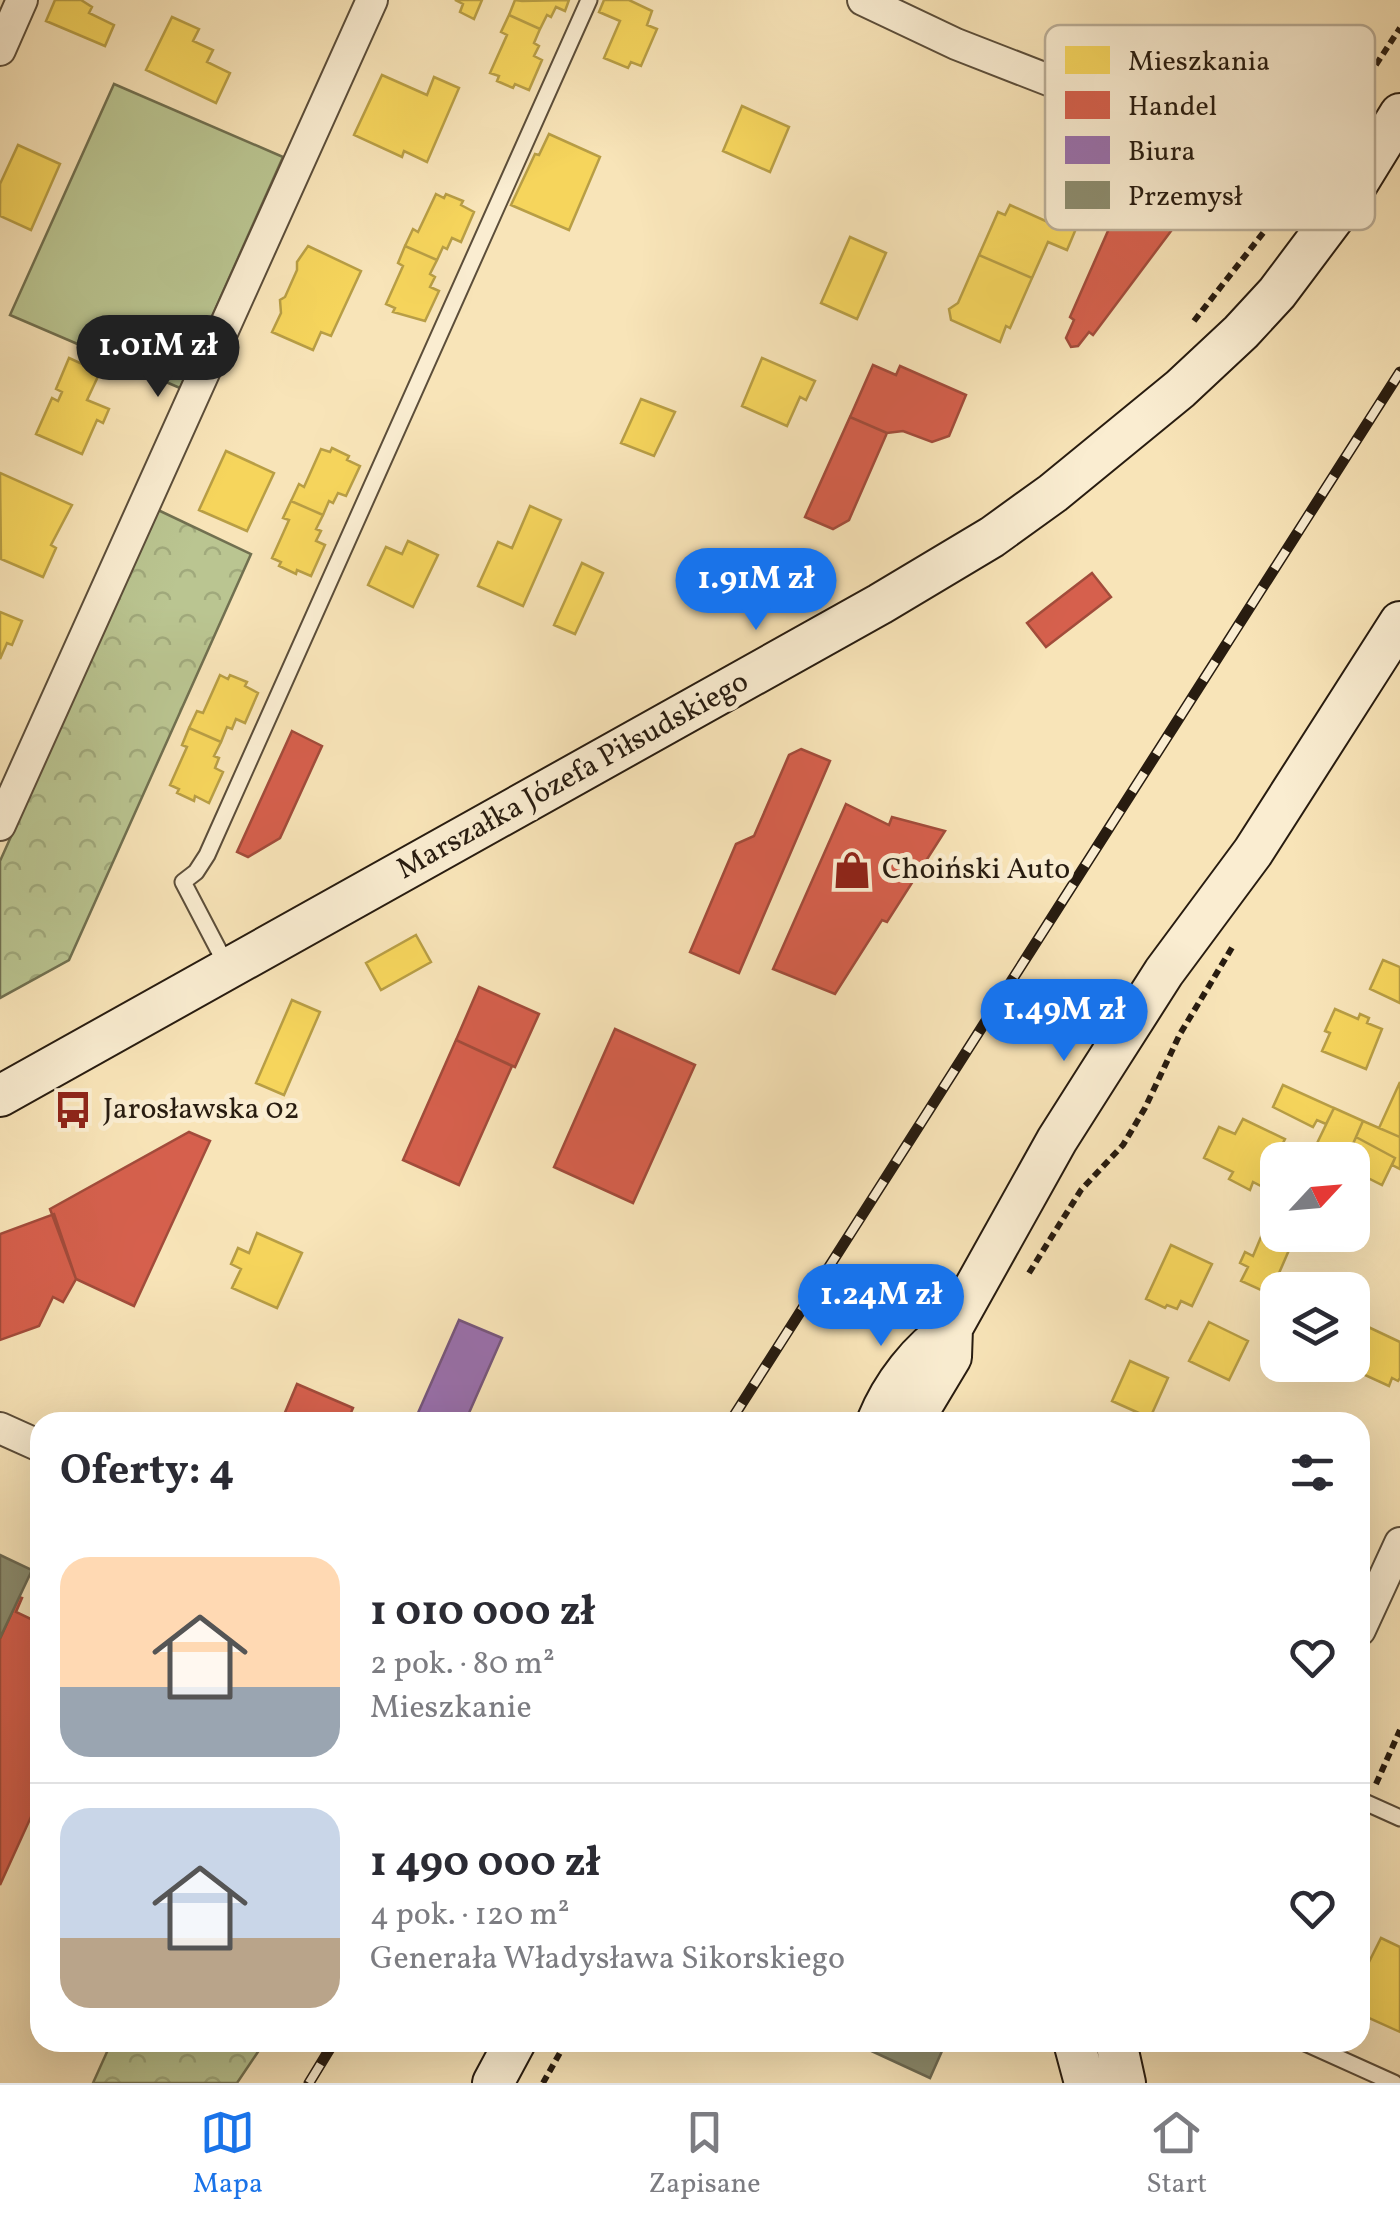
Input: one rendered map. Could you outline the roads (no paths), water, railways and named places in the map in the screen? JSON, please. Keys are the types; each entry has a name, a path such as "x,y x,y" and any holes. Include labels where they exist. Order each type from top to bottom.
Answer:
{"main road":[{"name":"Marszałka Józefa Piłsudskiego","path":"1375,155 1400,114"},
{"name":"Marszałka Józefa Piłsudskiego","path":"0,1096 880,604 992,537 1104,452 1229,343 1277,293 1325,230"},
{"path":"881,1412 928,1344 952,1328 1057,1140 1164,972 1254,852 1400,622"},
{"path":"918,1412 951,1357 952,1328"},
{"path":"492,2083 509,2052"},
{"path":"1077,2052 1085,2083"},
{"path":"1118,2052 1125,2083"}],"street":[{"path":"0,50 22,0"},
{"path":"0,825 372,0"},
{"path":"863,0 956,44 1045,79"},
{"path":"0,1428 30,1442"},
{"path":"1370,1608 1400,1543"}],"lane":[{"path":"228,968 183,882 196,872 207,855 590,0"},
{"path":"1370,1805 1400,1818"},
{"path":"1325,2052 1394,2083"}],"railway":[{"path":"736,1412 1400,372"},
{"path":"309,2083 328,2052"}],"place":[{"name":"Choiński Auto","path":"852,870"},
{"name":"Jarosławska 02","path":"73,1110"}]}
